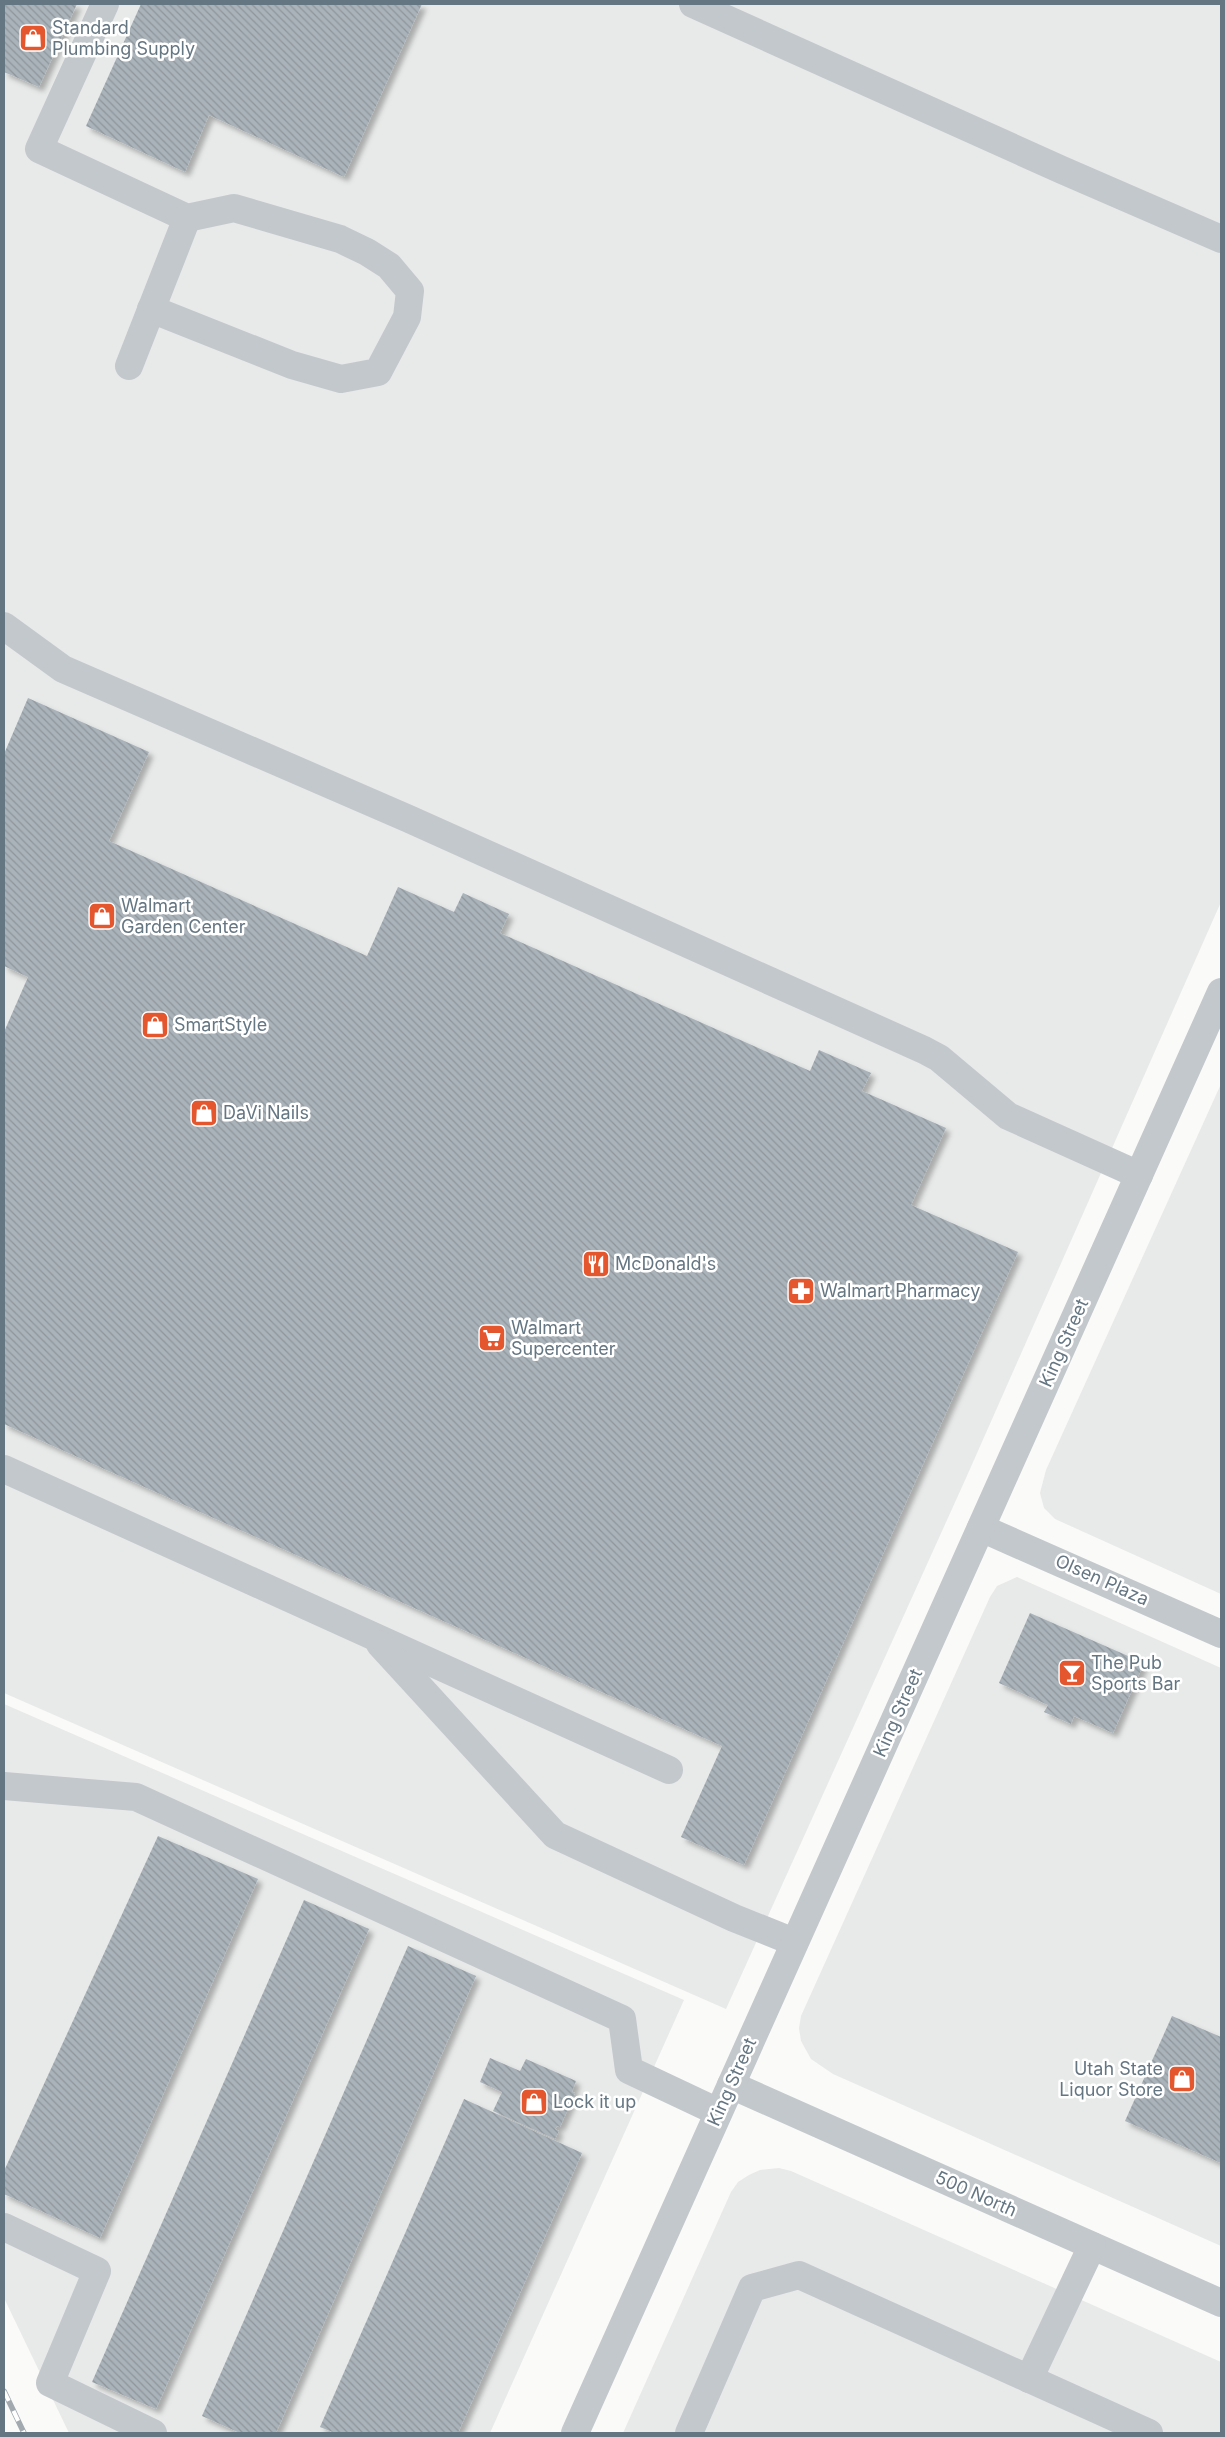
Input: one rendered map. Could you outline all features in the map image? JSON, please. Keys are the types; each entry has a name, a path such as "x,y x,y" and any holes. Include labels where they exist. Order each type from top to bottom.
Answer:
{"street":[{"path":"105,4 40,149 187,218 234,208 340,239 367,252 389,266 410,292 407,317 378,372 341,379 292,366 151,308"},
{"path":"693,4 1062,170 1221,239"},
{"path":"129,366 187,218"},
{"path":"4,626 63,669 408,818 924,1050 939,1058 1008,1116 1139,1176"},
{"name":"King Street","path":"575,2433 1221,992"},
{"path":"4,1469 669,1770"},
{"name":"Olsen Plaza","path":"981,1528 1221,1634"},
{"path":"372,1636 555,1835 734,1918 794,1942"},
{"path":"4,1786 136,1797 272,1859 622,2019 629,2070 718,2112"},
{"name":"500 North","path":"731,2085 1221,2303"},
{"path":"4,2227 97,2271 50,2383 153,2433"},
{"path":"1029,2379 1092,2246"},
{"path":"689,2433 752,2288 799,2275 1149,2433"}],"shaded area":[{"path":"4,4 1221,4 1221,902 966,1478 726,2009 4,1693"},
{"path":"1221,1084 1221,1594 1055,1519 1044,1508 1040,1493 1046,1470"},
{"path":"1017,1577 1221,1668 1221,2246 833,2074 811,2059 801,2041 799,2028 801,2016 990,1597 997,1586"},
{"path":"4,1704 684,2000 490,2433 69,2433 4,2298"},
{"path":"779,2168 791,2171 1221,2362 1221,2433 623,2433 731,2192 738,2182 749,2175 760,2170"}],"building":[{"name":"Standard Plumbing Supply","path":"4,4 77,4 39,87 4,72"},
{"path":"141,4 422,4 344,177 209,115 185,172 86,126"},
{"name":"Walmart Supercenter","path":"28,698 149,752 109,841 367,956 398,887 454,912 463,893 509,914 500,933 810,1071 819,1050 871,1073 862,1091 946,1128 911,1205 1018,1252 744,1865 681,1837 722,1746 4,1424 4,1032 28,977 4,966 4,754"},
{"name":"The Pub Sports Bar","path":"1030,1613 1144,1663 1113,1733 1074,1716 1071,1724 1044,1712 1048,1705 999,1683"},
{"path":"158,1836 258,1879 100,2238 4,2194 4,2171"},
{"path":"304,1900 369,1929 156,2409 92,2382"},
{"path":"408,1946 476,1976 276,2433 240,2433 202,2416"},
{"name":"Utah State Liquor Store","path":"1172,2016 1221,2037 1221,2163 1125,2121"},
{"name":"Lock it up","path":"490,2058 520,2071 526,2059 576,2081 572,2092 575,2093 560,2127 557,2126 555,2129 559,2131 555,2139 493,2111 502,2092 480,2082"},
{"path":"464,2099 582,2153 458,2433 335,2433 320,2427"}],"railway":[{"path":"4,2391 24,2433"}],"place":[{"name":"Standard Plumbing Supply","path":"33,38"},
{"name":"Walmart Garden Center","path":"102,916"},
{"name":"SmartStyle","path":"155,1025"},
{"name":"DaVi Nails","path":"204,1113"},
{"name":"McDonald's","path":"596,1264"},
{"name":"Walmart Pharmacy","path":"801,1291"},
{"name":"Walmart Supercenter","path":"492,1338"},
{"name":"The Pub Sports Bar","path":"1072,1673"},
{"name":"Utah State Liquor Store","path":"1182,2079"},
{"name":"Lock it up","path":"534,2102"}]}
